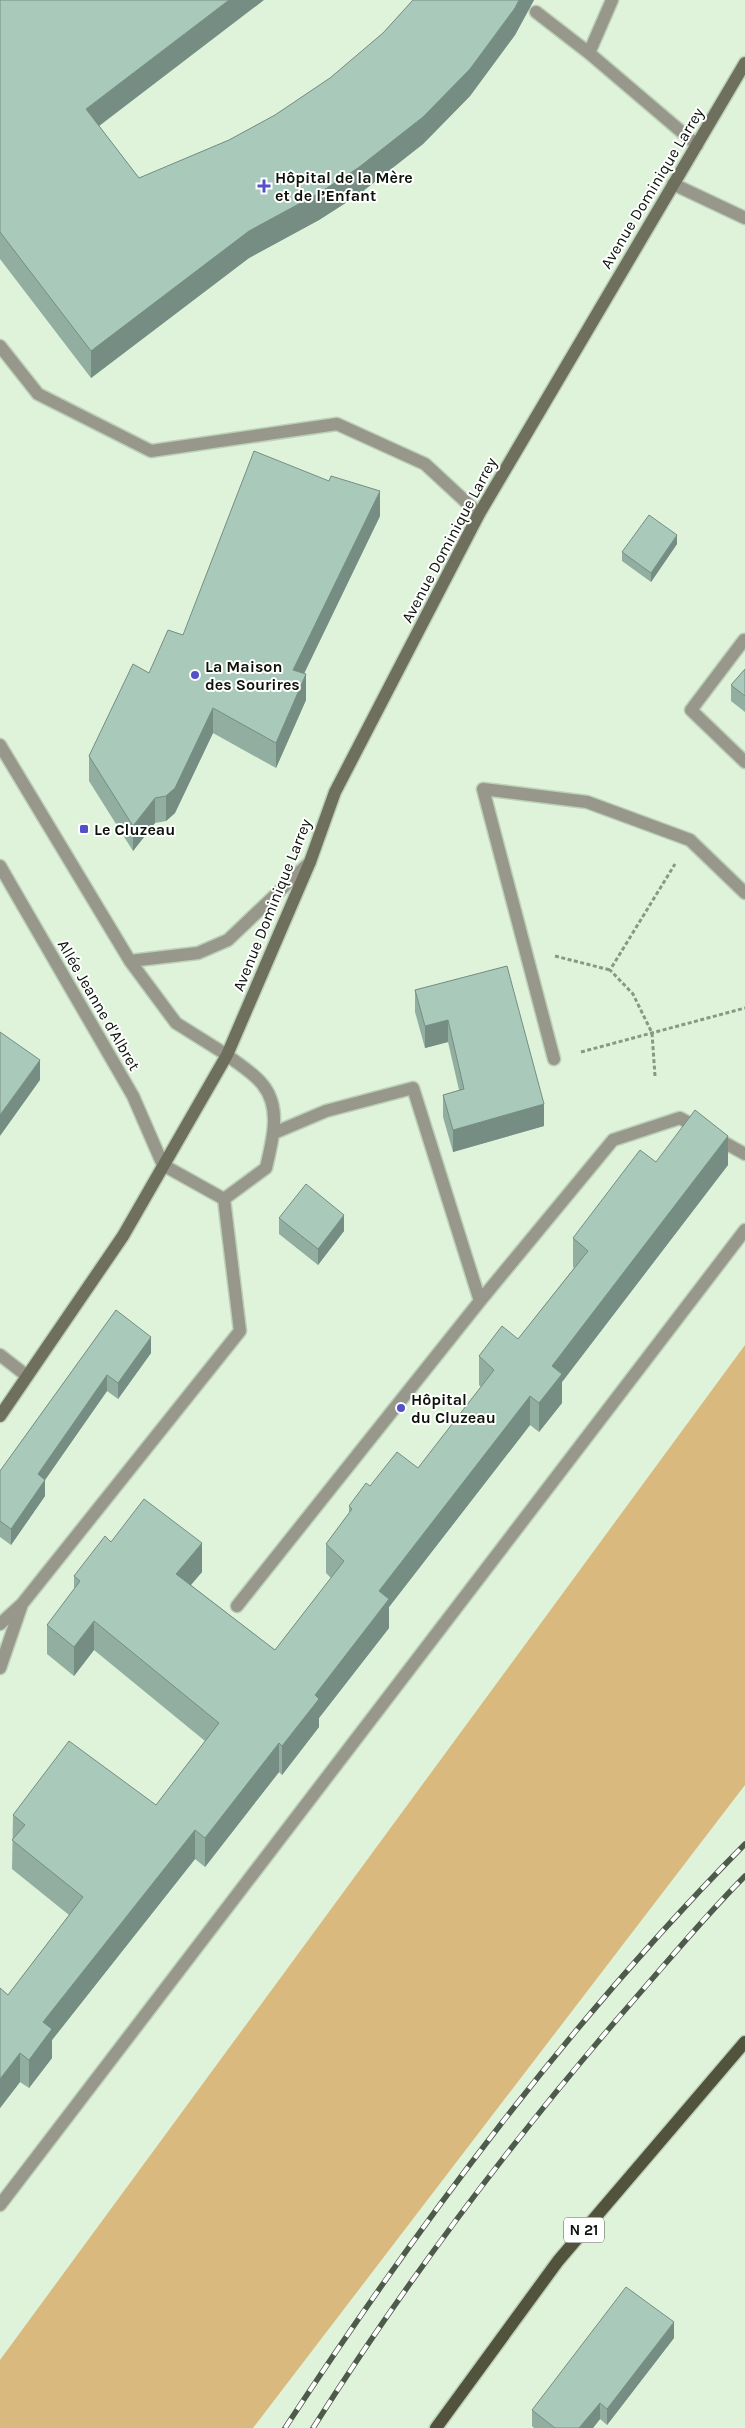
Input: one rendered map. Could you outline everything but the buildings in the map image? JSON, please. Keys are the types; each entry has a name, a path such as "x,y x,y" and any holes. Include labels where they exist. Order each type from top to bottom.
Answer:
{"main road":[{"name":"Avenue Dominique Larrey","path":"0,1416 123,1236 227,1054 310,862 335,792 479,514 745,63"},
{"name":"N 21","path":"436,2428 558,2261 745,2042"}],"street":[{"path":"589,53 612,0"},
{"path":"536,12 589,53 697,145"},
{"path":"673,184 745,218"},
{"path":"0,346 38,394 151,451 337,424 425,464 479,514"},
{"path":"744,640 691,710 745,762"},
{"path":"0,745 130,960 176,1023 227,1054 263,1085 274,1109 274,1133 266,1168 224,1199"},
{"path":"554,1059 483,789 587,802 690,840 745,893"},
{"path":"130,960 198,953 228,940 310,862"},
{"name":"Allée Jeanne d'Albret","path":"0,866 133,1096 163,1165"},
{"path":"274,1133 326,1111 413,1088 480,1301"},
{"path":"237,1606 480,1301 613,1140 680,1118 745,1154"},
{"path":"163,1165 224,1199"},
{"path":"0,1624 22,1604 240,1331 224,1199"},
{"path":"0,2205 745,1230"},
{"path":"0,1355 27,1376"},
{"path":"0,1668 22,1604"}],"path":[{"path":"610,970 690,840"},
{"path":"529,963 552,955 610,970 633,994 652,1033 655,1076"},
{"path":"554,1059 745,1008"}],"shaded area":[{"path":"745,1345 745,1785 253,2428 0,2428 0,2360"}],"railway":[{"path":"285,2428 390,2274 500,2125 618,1981 745,1844"},
{"path":"313,2428 427,2259 509,2151 595,2045 691,1934 745,1876"}],"place":[{"name":"Hôpital de la Mère et de l’Enfant","path":"264,186"},
{"name":"La Maison des Sourires","path":"195,675"},
{"name":"Le Cluzeau","path":"84,829"},
{"name":"Hôpital du Cluzeau","path":"401,1408"}]}
